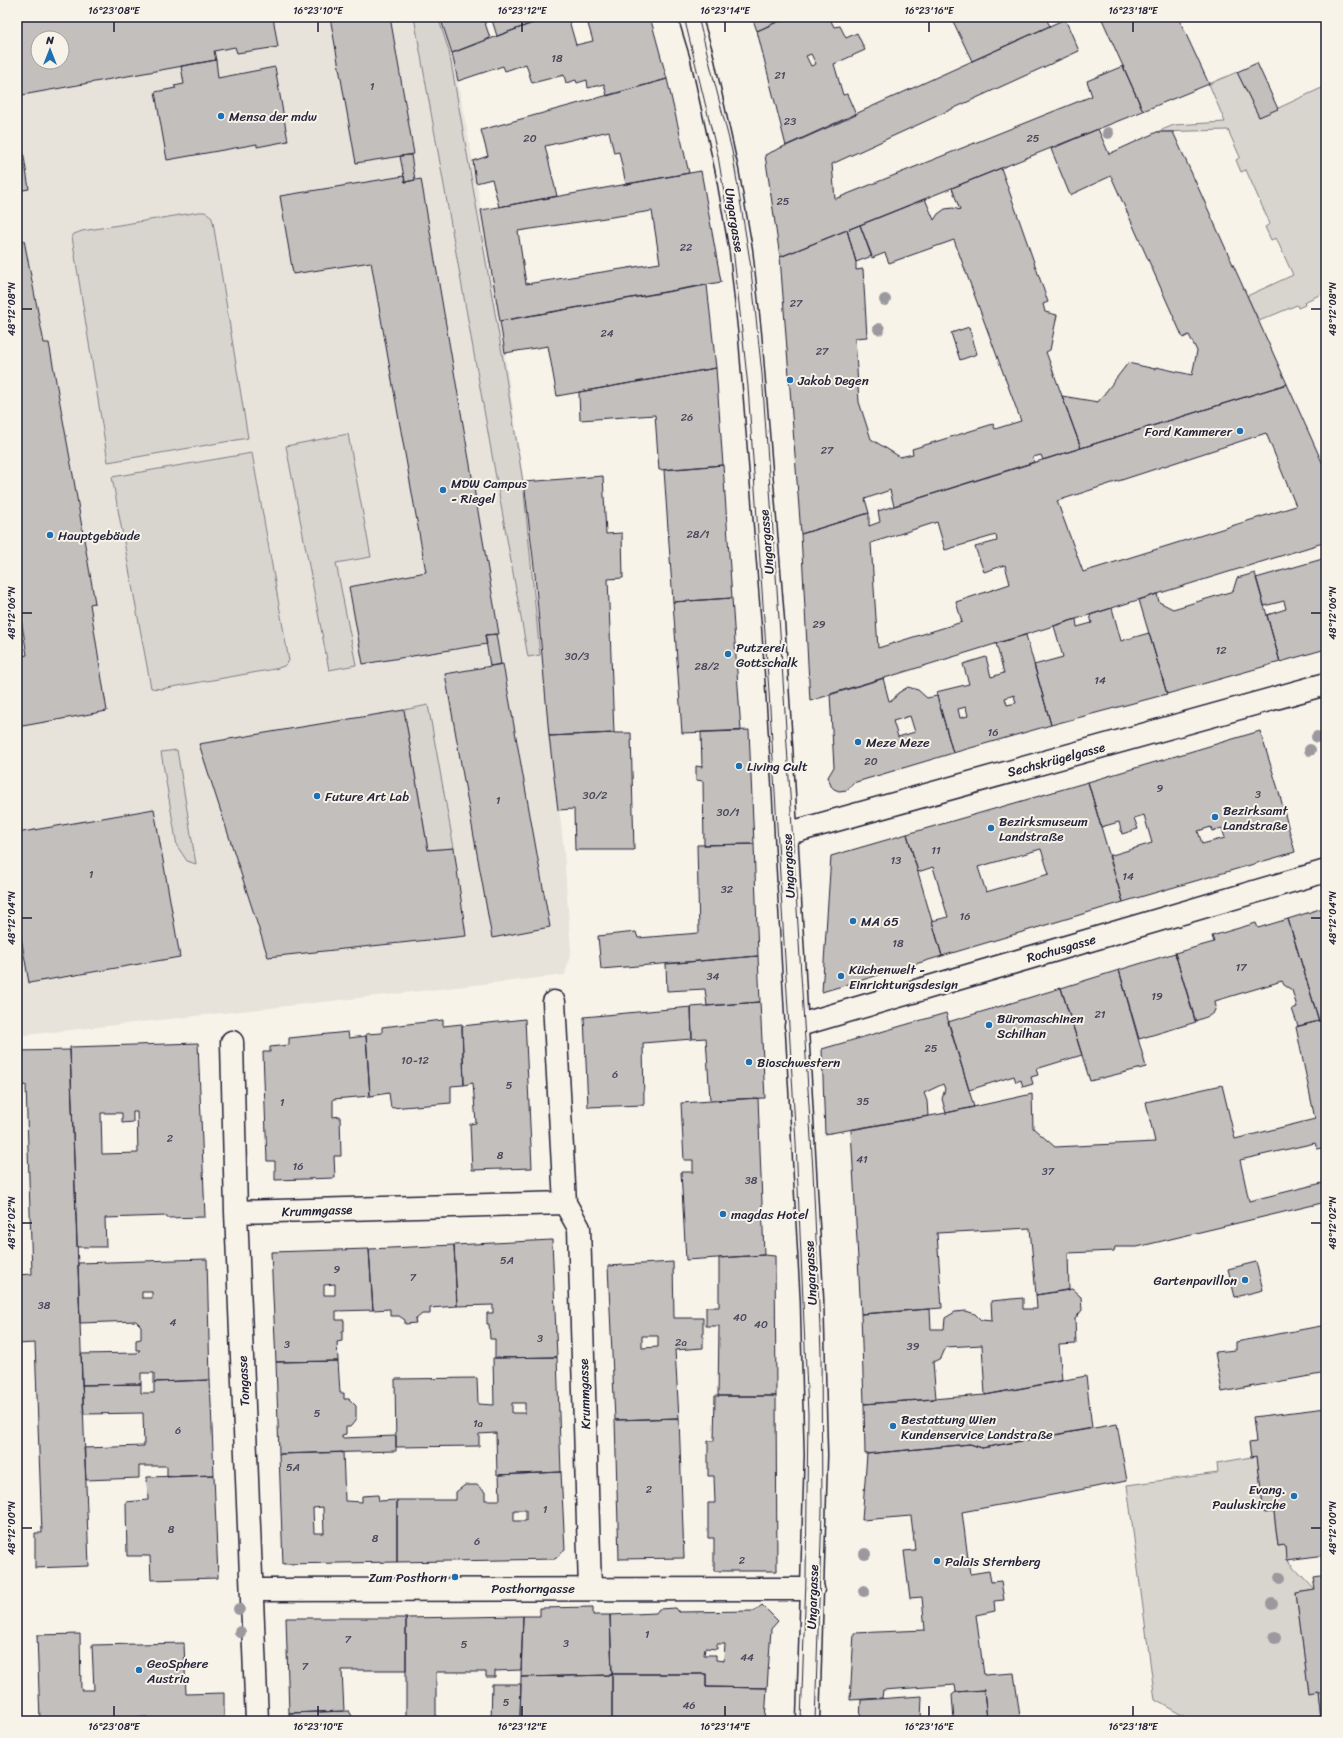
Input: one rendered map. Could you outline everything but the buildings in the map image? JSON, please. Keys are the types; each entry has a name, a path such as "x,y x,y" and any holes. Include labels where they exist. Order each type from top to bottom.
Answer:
{"street":[{"name":"Ungargasse","path":"690,17 701,53 727,170 742,266 750,335 773,622 812,1299 816,1455 808,1721"},
{"name":"Sechskrügelgasse","path":"786,834 1326,684"},
{"name":"Rochusgasse","path":"796,1026 1326,871"},
{"name":"Krummgasse","path":"554,1002 565,1203 579,1228 590,1588"},
{"name":"Tongasse","path":"232,1042 236,1212 257,1721"},
{"name":"Krummgasse","path":"236,1212 565,1203"},
{"name":"Posthorngasse","path":"252,1590 590,1588 813,1589"}],"shaded area":[{"path":"17,17 440,17 452,53 473,161 500,321 524,482 564,852 571,951 565,975 17,1036"},
{"path":"414,17 438,17 449,51 523,482 540,655 528,657"},
{"path":"1237,72 1259,117 1326,86 1326,292 1304,302 1305,305 1298,308 1297,305 1259,321 1247,296 1293,275 1276,238 1271,240 1265,227 1270,224 1246,170 1241,172 1236,160 1240,157 1228,130 1157,132 1174,125 1225,122 1209,84"},
{"path":"205,212 211,216 213,222 248,438 108,462 72,237 74,234 82,231"},
{"path":"348,434 371,557 336,563 356,665 329,670 286,446"},
{"path":"252,453 289,661 284,666 275,669 161,689 151,688 112,477"},
{"path":"428,705 454,848 428,850 404,710"},
{"path":"177,750 196,864 187,861 177,846 161,752"},
{"path":"1257,1456 1264,1513 1274,1512 1278,1546 1285,1545 1287,1560 1315,1590 1296,1593 1309,1693 1318,1692 1321,1721 1190,1721 1189,1719 1155,1700 1127,1485 1218,1473 1217,1463"}],"tram line":[{"path":"684,17 718,156 733,248 748,387 769,692 796,1143 808,1414 806,1578 801,1721"},
{"path":"698,17 732,151 750,261 762,374 781,647 813,1171 821,1352 822,1510 815,1721"}],"place":[{"name":"Mensa der mdw","path":"221,116"},
{"name":"Jakob Degen","path":"790,380"},
{"name":"Ford Kammerer","path":"1240,431"},
{"name":"MDW Campus - Riegel","path":"443,490"},
{"name":"Hauptgebäude","path":"50,535"},
{"name":"Putzerei Gottschalk","path":"728,654"},
{"name":"Meze Meze","path":"858,742"},
{"name":"Living Cult","path":"739,766"},
{"name":"Future Art Lab","path":"317,796"},
{"name":"Bezirksamt Landstraße","path":"1215,817"},
{"name":"Bezirksmuseum Landstraße","path":"991,828"},
{"name":"MA 65","path":"853,921"},
{"name":"Küchenwelt - Einrichtungsdesign","path":"841,976"},
{"name":"Büromaschinen Schilhan","path":"989,1025"},
{"name":"Bioschwestern","path":"749,1062"},
{"name":"magdas Hotel","path":"723,1214"},
{"name":"Gartenpavillon","path":"1245,1280"},
{"name":"Bestattung Wien Kundenservice Landstraße","path":"893,1426"},
{"name":"Evang. Pauluskirche","path":"1294,1496"},
{"name":"Palais Sternberg","path":"937,1561"},
{"name":"Zum Posthorn","path":"455,1577"},
{"name":"GeoSphere Austria","path":"139,1670"}]}
